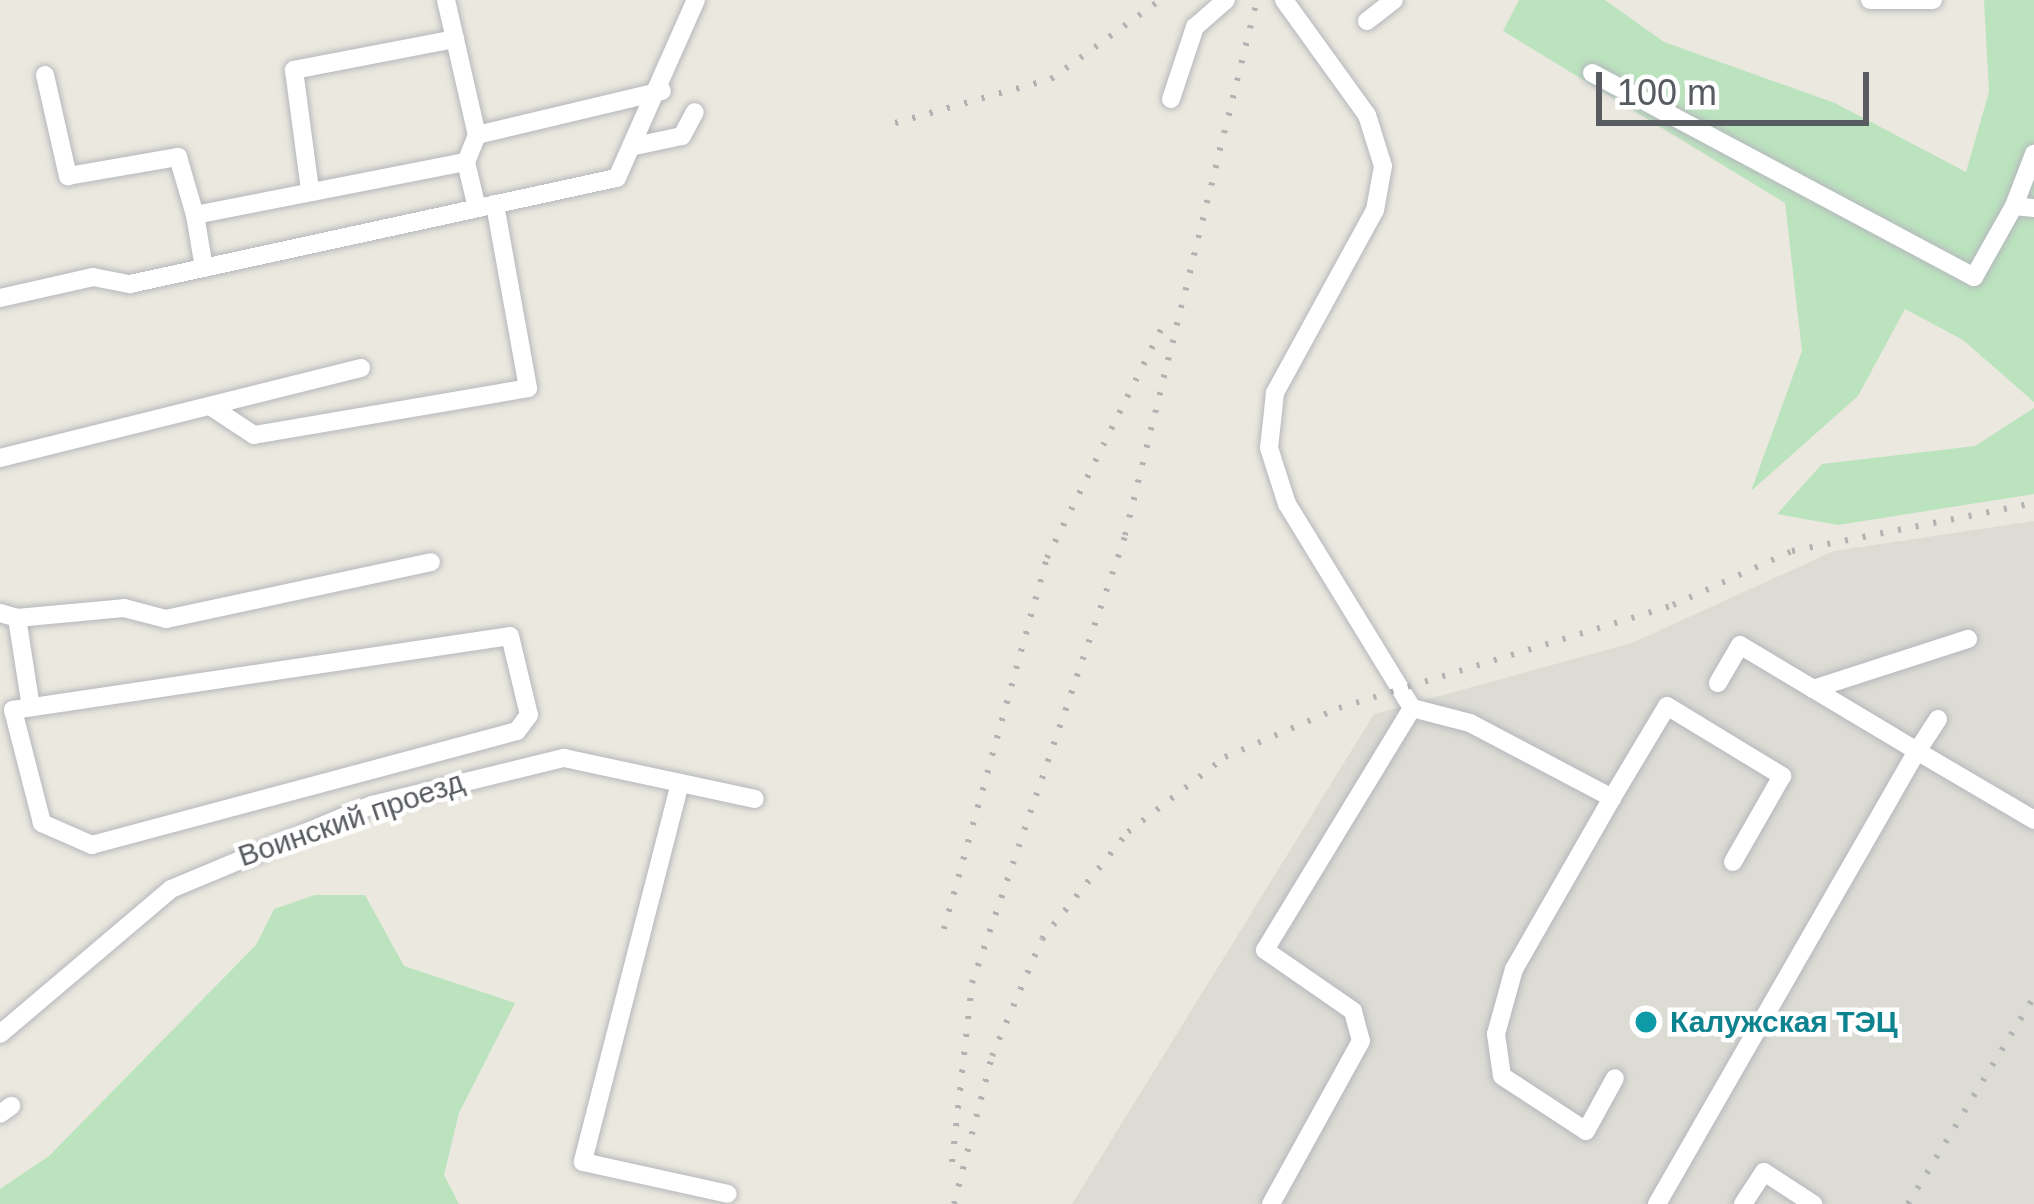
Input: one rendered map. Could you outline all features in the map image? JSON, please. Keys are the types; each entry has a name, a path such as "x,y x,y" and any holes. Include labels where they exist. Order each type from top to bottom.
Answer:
{"street":[{"path":"213,408 254,435 528,388 486,206 466,162 477,135 446,0"},
{"path":"0,298 204,268 616,178 662,91 696,0"},
{"path":"1171,99 1195,27 1226,0"},
{"path":"1284,0 1367,115 1383,166 1375,210 1275,393 1270,448 1287,505 1412,708 1470,723 1612,798"},
{"path":"1367,21 1394,0"},
{"path":"1870,0 1933,0"},
{"path":"310,190 293,70 455,39"},
{"path":"1592,73 1974,277 2024,207 2034,154"},
{"path":"45,75 68,176 178,157 204,268"},
{"path":"477,135 662,91"},
{"path":"634,146 682,136 695,112"},
{"path":"195,215 466,162"},
{"path":"0,458 362,368"},
{"path":"31,707 9,616 124,608 166,619 431,562"},
{"path":"510,636 529,715 517,731 92,845 42,823 13,710 31,707 510,636"},
{"path":"1813,689 1968,639"},
{"path":"1718,683 1740,645 2034,820"},
{"path":"1615,1078 1586,1131 1502,1076 1496,1034 1514,969 1667,706 1782,776 1733,862"},
{"path":"1271,1204 1361,1041 1353,1011 1265,950 1412,708"},
{"path":"1658,1204 1938,718"},
{"name":"Воинский проезд","path":"0,1034 171,889 331,820 564,758 755,799"},
{"path":"680,783 583,1162 728,1194"},
{"path":"1743,1204 1764,1172 1813,1204"}],"shaded area":[{"path":"2034,521 2034,1204 1072,1204 1374,714 1632,643 1834,551"}],"green space":[{"path":"1519,0 1605,0 1664,42 1835,103 1966,172 1989,92 1984,0 2034,0 2034,402 1963,340 1905,309 1858,396 1751,491 1802,351 1785,203 1503,31"},
{"path":"2034,408 2034,494 1838,525 1777,514 1822,464 1975,446"},
{"path":"315,895 365,895 404,966 515,1003 459,1113 444,1175 459,1204 0,1204 0,1189 49,1156 256,945 274,909"}],"railway":[{"path":"895,123 1051,79 1160,0"},
{"path":"952,1162 972,983 1125,535 1257,0"},
{"path":"944,929 1047,558 1161,329"},
{"path":"954,1204 992,1056 1042,939 1128,832 1225,757 1339,708 1673,605 1792,551 2034,503"},
{"path":"1908,1204 2034,997"}],"place":[{"name":"Калужская ТЭЦ","path":"1646,1022"}]}
